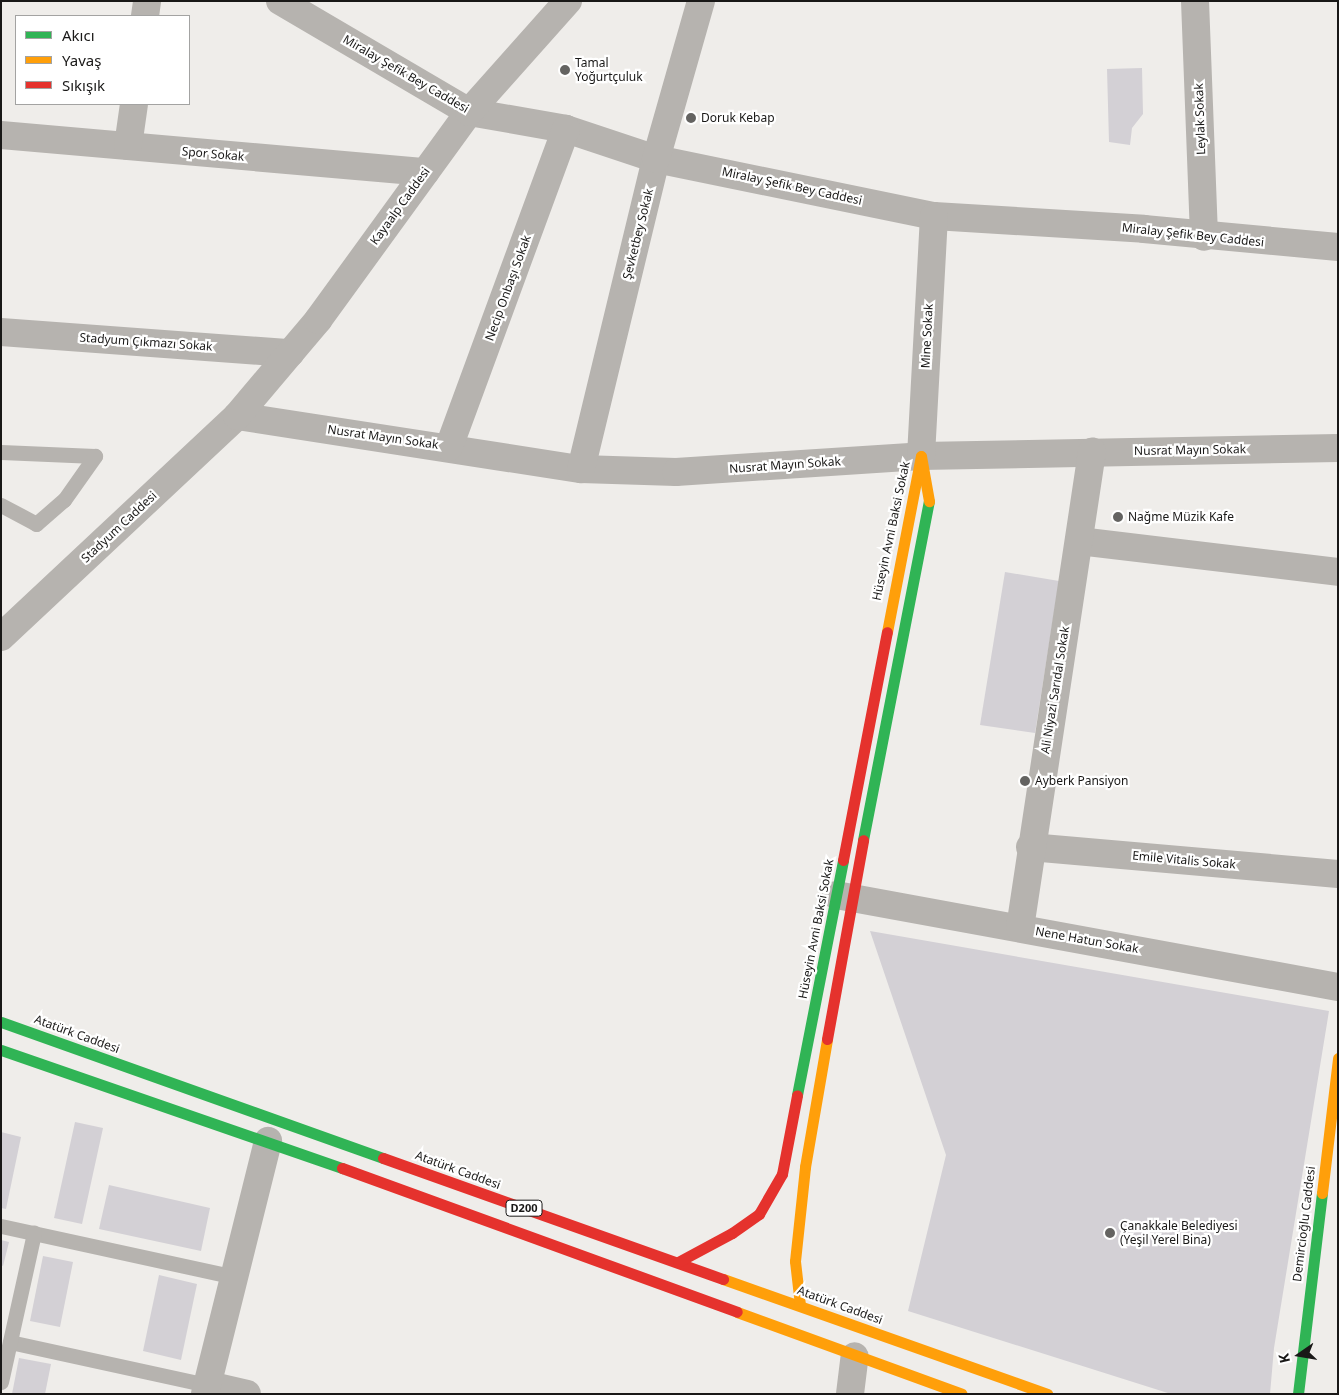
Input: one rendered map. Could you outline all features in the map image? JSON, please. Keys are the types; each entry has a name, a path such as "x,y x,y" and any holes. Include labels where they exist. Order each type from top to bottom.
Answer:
{"main road":[{"name":"Hüseyin Avni Baksi Sokak","path":"800,1305 790,1186 797,1102 930,507 920,456"},
{"name":"Hüseyin Avni Baksi Sokak","path":"678,1262 732,1233 759,1214 790,1186 920,456"},
{"name":"Atatürk Caddesi","path":"1,1022 1047,1394"},
{"name":"D200","path":"1,1050 268,1141 962,1394"},
{"name":"Demircioğlu Caddesi","path":"1298,1394 1338,1058"}],"street":[{"path":"145,15 147,1"},
{"name":"Miralay Şefik Bey Caddesi","path":"280,1 469,112 566,129 656,159 934,216 1144,229 1204,237 1338,247"},
{"name":"Kayaalp Caddesi","path":"237,416 290,353 469,112 568,1"},
{"name":"Şevketbey Sokak","path":"581,468 656,159 701,1"},
{"name":"Leylak Sokak","path":"1196,1 1204,237"},
{"path":"128,146 134,105"},
{"name":"Necip Onbaşı Sokak","path":"449,446 566,129"},
{"name":"Spor Sokak","path":"1,135 426,172"},
{"name":"Mine Sokak","path":"920,456 934,216"},
{"name":"Stadyum Çıkmazı Sokak","path":"1,332 290,353"},
{"name":"Nusrat Mayın Sokak","path":"237,416 449,446 581,468 676,472 920,456 1338,448"},
{"name":"Stadyum Caddesi","path":"1,637 237,416"},
{"name":"Ali Niyazi Sarıdal Sokak","path":"1020,928 1030,847 1092,452"},
{"path":"1079,541 1338,572"},
{"name":"Emile Vitalis Sokak","path":"1030,847 1338,874"},
{"name":"Nene Hatun Sokak","path":"843,896 1338,987"},
{"path":"248,1394 207,1389 268,1141"},
{"path":"850,1394 855,1356"}],"lane":[{"path":"1,452 95,456 64,500 36,524 1,505"},
{"path":"1,1226 235,1277"},
{"path":"1,1382 34,1233"},
{"path":"10,1342 207,1389"}],"building":[{"path":"1142,68 1143,114 1132,128 1130,145 1109,142 1107,69"},
{"path":"1005,572 1059,581 1035,733 980,725"},
{"name":"Çanakkale Belediyesi (Yeşil Yerel Bina)","path":"870,931 1329,1011 1274,1348 1270,1394 1171,1394 908,1311 946,1155"},
{"path":"75,1122 103,1128 82,1224 54,1218"},
{"path":"1,1132 21,1137 6,1209 1,1208"},
{"path":"109,1185 210,1208 201,1251 99,1229"},
{"path":"1,1240 9,1242 3,1266 1,1265"},
{"path":"43,1256 73,1262 60,1327 30,1321"},
{"path":"159,1275 197,1284 181,1360 143,1351"},
{"path":"19,1358 51,1364 45,1394 12,1394"}],"traffic: fast":[{"path":"863,840 929,501"},
{"path":"797,1095 843,860"},
{"path":"1,1022 383,1158"},
{"path":"1,1050 342,1168"},
{"path":"1298,1394 1322,1193"}],"traffic: slow":[{"path":"887,632 921,456 929,501"},
{"path":"800,1305 795,1261 805,1167 827,1039"},
{"path":"1322,1193 1338,1058"},
{"path":"723,1279 1047,1394"},
{"path":"737,1312 962,1394"}],"traffic: jam":[{"path":"843,860 887,632"},
{"path":"827,1039 863,840"},
{"path":"678,1262 732,1233 759,1214 782,1174 797,1095"},
{"path":"383,1158 723,1279"},
{"path":"342,1168 737,1312"}],"place":[{"name":"Tamal Yoğurtçuluk","path":"565,70"},
{"name":"Doruk Kebap","path":"691,118"},
{"name":"Nağme Müzik Kafe","path":"1118,517"},
{"name":"Ayberk Pansiyon","path":"1025,781"},
{"name":"Çanakkale Belediyesi (Yeşil Yerel Bina)","path":"1110,1233"}]}
